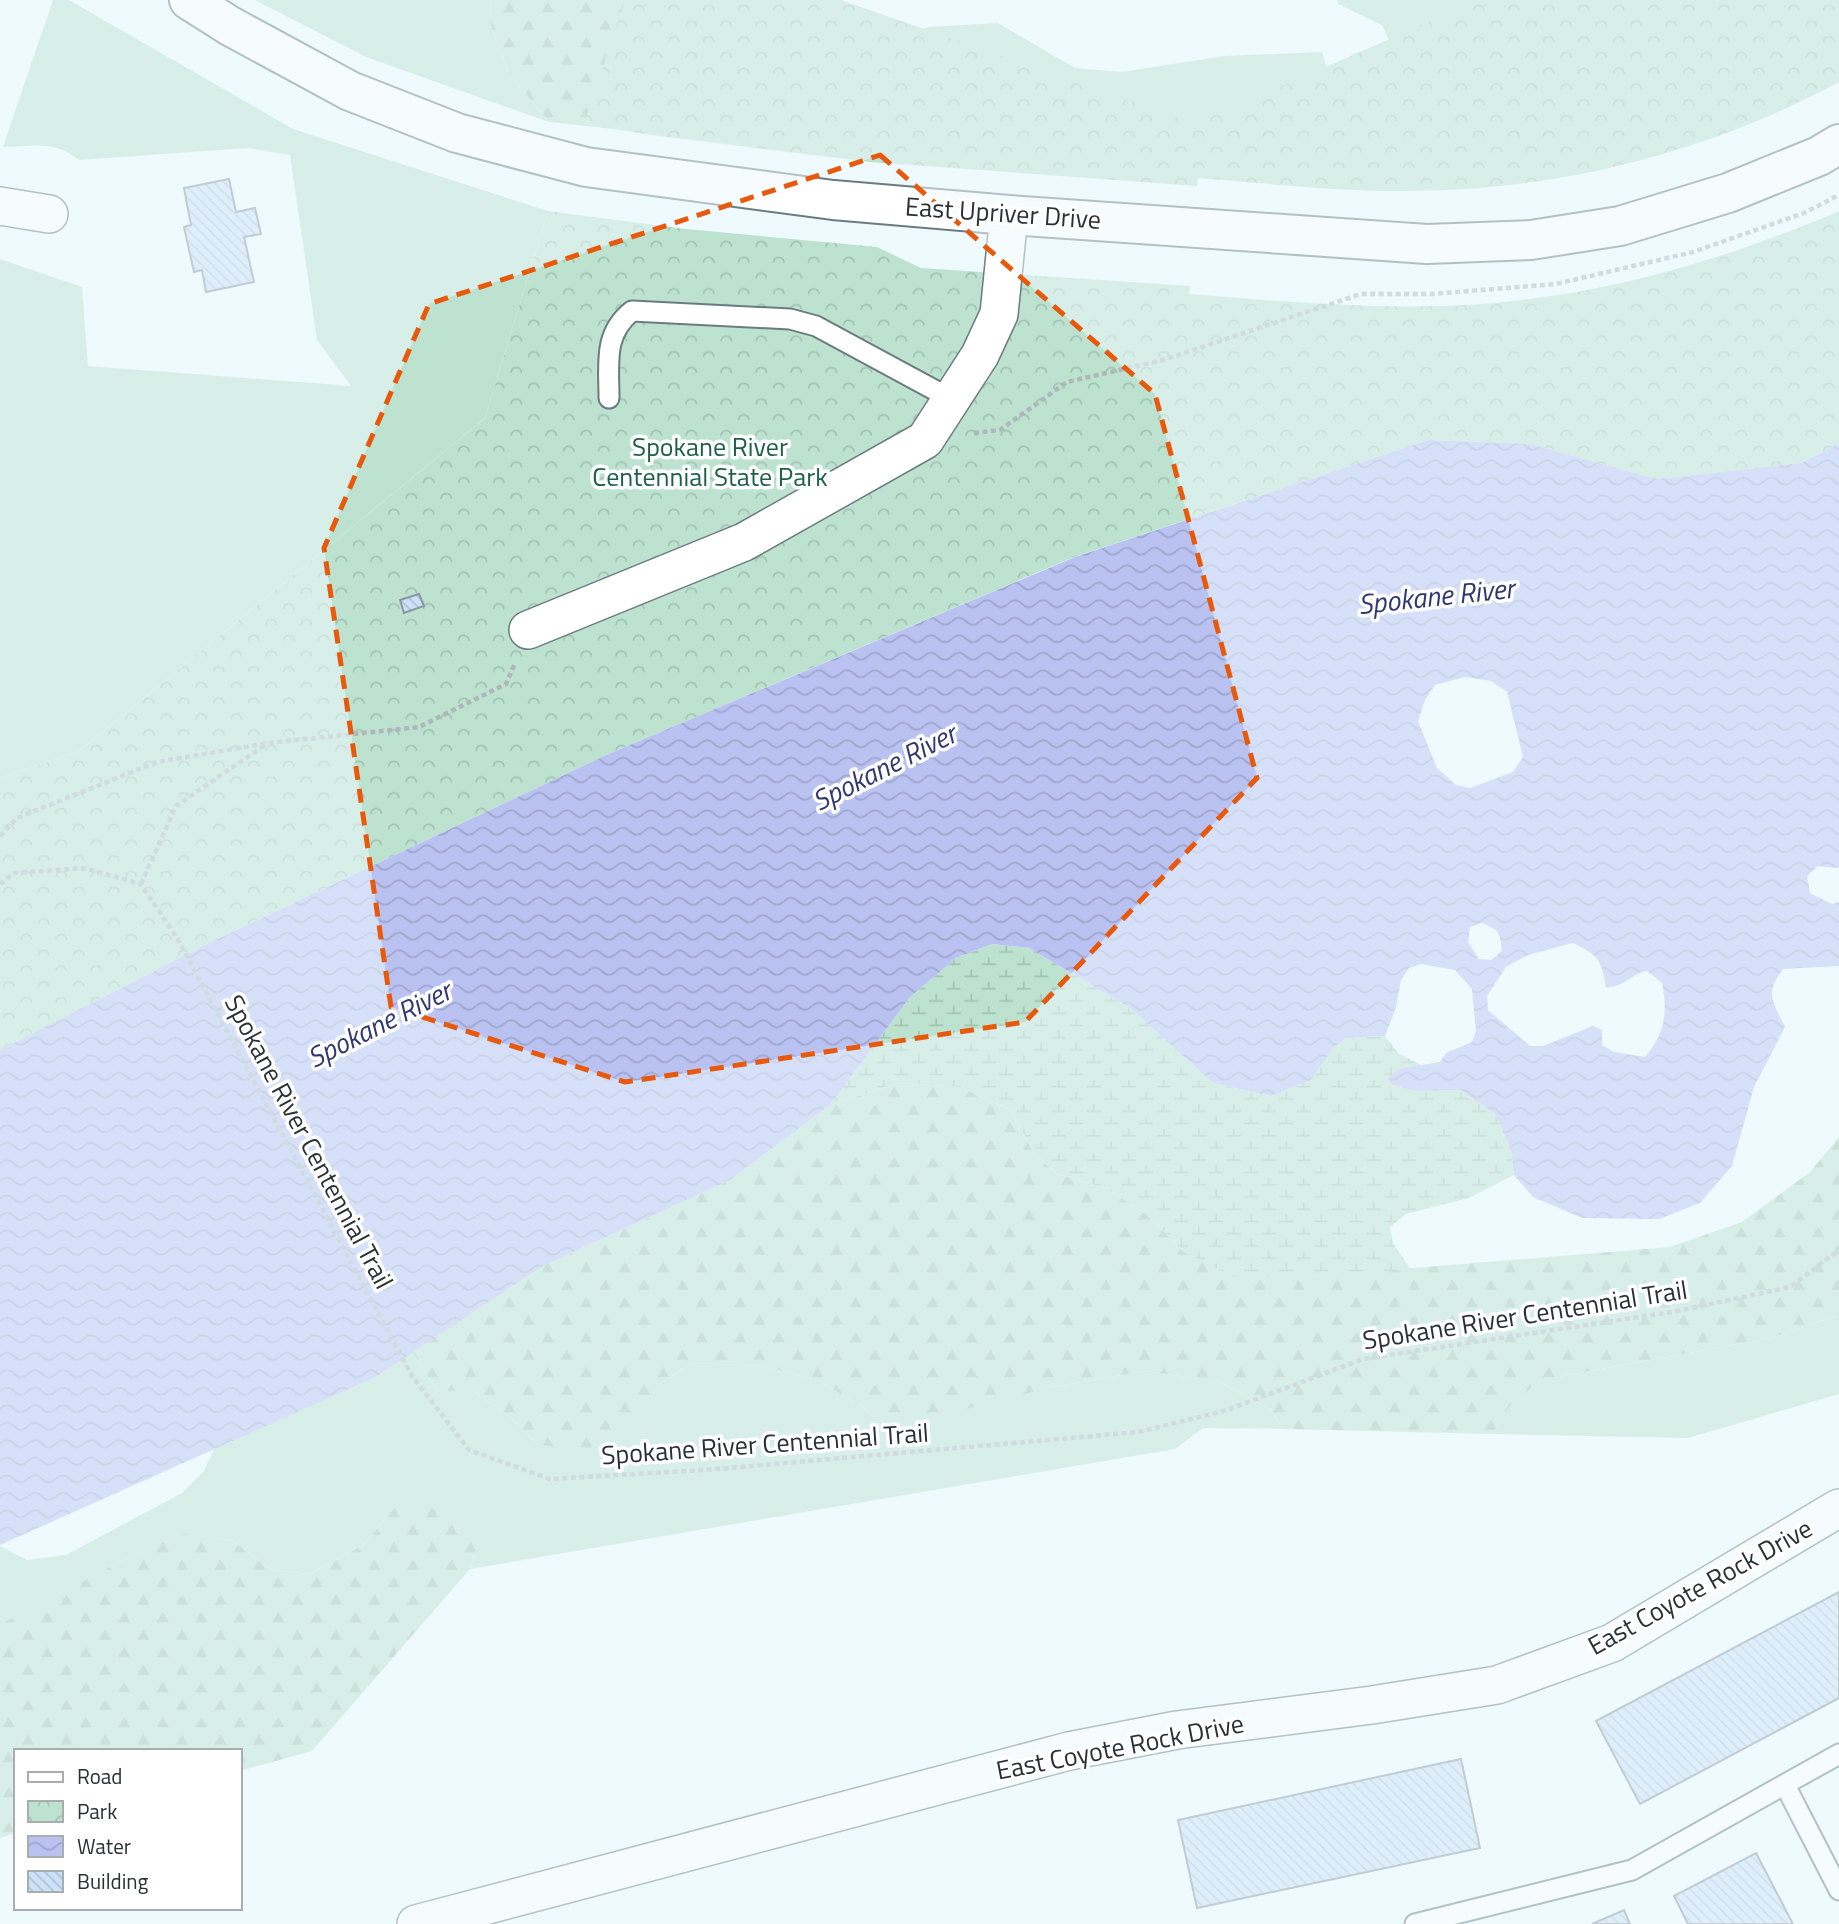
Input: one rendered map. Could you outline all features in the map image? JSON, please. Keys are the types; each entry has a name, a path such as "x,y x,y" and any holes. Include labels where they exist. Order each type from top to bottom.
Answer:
{"street":[{"name":"East Upriver Drive","path":"189,0 230,26 350,91 457,134 586,167 833,200 1427,244 1531,240 1620,226 1728,193 1819,156 1839,145"},
{"path":"0,206 49,214"},
{"path":"528,630 744,542 925,440 980,355 999,314 1009,215"},
{"name":"East Coyote Rock Drive","path":"416,1924 1069,1751 1177,1730 1372,1705 1497,1685 1612,1643 1839,1508"}],"lane":[{"path":"609,398 609,346 620,320 632,311 790,319 816,326 953,400"},
{"path":"1415,1924 1632,1870 1839,1754"},
{"path":"1785,1784 1839,1890"}],"path":[{"path":"925,440 1000,430 1066,382 1163,360 1361,294 1432,294 1556,284 1693,252 1804,213 1839,195"},
{"path":"0,836 16,818 157,762 269,743 419,727 506,684 528,630"},
{"path":"0,884 15,873 84,868 141,884 176,806 269,743"},
{"name":"Spokane River Centennial Trail","path":"141,884 177,938 412,1376 469,1450 551,1479 705,1470 1139,1432 1227,1410 1363,1359 1678,1311 1790,1287 1839,1250"}],"highlighted area":[{"path":"880,155 1155,394 1257,778 1025,1022 625,1082 391,1007 324,548 429,304"}],"green space":[{"path":"53,0 69,0 293,129 548,211 485,418 78,752 0,778 0,259 82,287 88,366 351,386 317,340 290,155 248,148 79,160 61,149 52,147 3,147"},
{"path":"255,0 491,0 490,23 508,72 549,122 366,57"},
{"path":"491,0 628,0 718,140 549,122 508,72 490,23"},
{"path":"625,0 841,0 1195,124 1479,0 1839,0 1839,82 1787,108 1680,149 1567,177 1452,190 1346,190 1198,178 1197,186 870,162 584,124"},
{"path":"1337,0 1513,0 1401,66 1382,25 1338,4"},
{"path":"998,23 1075,68 1121,72 1225,56 1322,52 1331,82 1249,132 807,80 928,27"},
{"name":"Spokane River Centennial State Park","path":"548,211 686,229 877,247 921,268 1190,286 1189,294 1327,304 1430,306 1514,301 1609,286 1749,246 1839,211 1839,444 1801,463 1657,479 1530,444 1428,440 1074,557 606,755 207,944 0,1050 0,778 78,752 485,418"},
{"path":"992,944 1029,948 1130,1008 1213,1083 1271,1096 1311,1080 1333,1048 1346,1038 1385,1036 1398,1053 1423,1066 1398,1069 1416,1091 1461,1090 1495,1114 1511,1150 1514,1175 1469,1198 1406,1214 1390,1227 1393,1243 1411,1270 1315,1276 1234,1277 1184,1252 1147,1215 1108,1189 1057,1174 1033,1152 1012,1111 961,1087 898,1083 830,1105 910,997 956,958"},
{"path":"898,1083 961,1087 1012,1111 1033,1152 1057,1174 1108,1189 1147,1215 1184,1252 1315,1276 1670,1247 1742,1222 1810,1172 1839,1137 1839,1315 1771,1338 1541,1380 1512,1403 1492,1434 1283,1429 1270,1409 1220,1382 1145,1371 1052,1387 924,1420 870,1412 818,1380 761,1366 693,1363 661,1383 632,1432 582,1451 537,1444 509,1416 473,1391 437,1391 413,1352 543,1266 730,1180 830,1105"},
{"path":"1839,1315 1839,1394 1688,1438 1492,1434 1512,1402 1541,1380 1771,1338"},
{"path":"413,1352 437,1391 473,1391 509,1416 537,1444 631,1432 661,1383 693,1363 761,1366 818,1380 870,1412 1052,1387 1145,1371 1220,1382 1270,1409 1283,1429 1203,1428 1175,1449 470,1569 478,1543 395,1507 363,1545 310,1574 271,1570 232,1540 184,1535 121,1561 0,1626 0,1546 27,1560 66,1555 182,1493 204,1471 214,1449 376,1377"},
{"path":"430,1500 459,1510 478,1543 470,1569 312,1751 242,1770 242,1749 14,1749 14,1834 0,1838 0,1626 121,1561 184,1534 232,1540 271,1570 310,1574 363,1545 395,1507"}],"water":[{"name":"Spokane River","path":"1428,440 1530,444 1657,479 1801,463 1839,444 1839,868 1818,866 1807,876 1810,893 1832,904 1839,902 1839,966 1783,969 1777,978 1772,998 1785,1027 1754,1087 1732,1166 1700,1203 1659,1219 1582,1218 1533,1197 1514,1175 1511,1150 1495,1114 1461,1090 1416,1091 1390,1084 1389,1077 1398,1069 1440,1062 1446,1053 1472,1042 1476,1031 1472,989 1455,970 1421,964 1409,968 1401,980 1396,1007 1385,1036 1346,1038 1333,1048 1311,1080 1271,1096 1213,1083 1130,1008 1029,948 992,944 956,958 910,997 830,1105 730,1180 543,1266 376,1377 0,1545 0,1050 207,944 606,755 1075,557","holes":["1465,677 1491,681 1507,692 1523,757 1513,772 1470,788 1456,785 1437,768 1418,721 1425,700 1435,685","1482,923 1495,930 1502,951 1491,960 1479,959 1468,942 1470,927","1573,943 1594,955 1600,964 1606,987 1617,986 1647,971 1662,983 1665,1013 1661,1031 1645,1057 1614,1052 1602,1045 1602,1030 1593,1026 1543,1046 1530,1046 1488,1010 1487,996 1506,967 1528,955"]}],"building":[{"path":"229,179 236,212 255,208 261,234 244,237 254,282 206,292 202,270 194,272 184,227 191,225 184,188"},
{"path":"419,594 424,606 404,613 400,600"},
{"path":"1839,1592 1839,1698 1640,1804 1596,1721"},
{"path":"1461,1759 1480,1848 1197,1908 1178,1820"},
{"path":"1756,1853 1793,1924 1688,1924 1674,1896"},
{"path":"1624,1910 1630,1924 1592,1924"}]}
